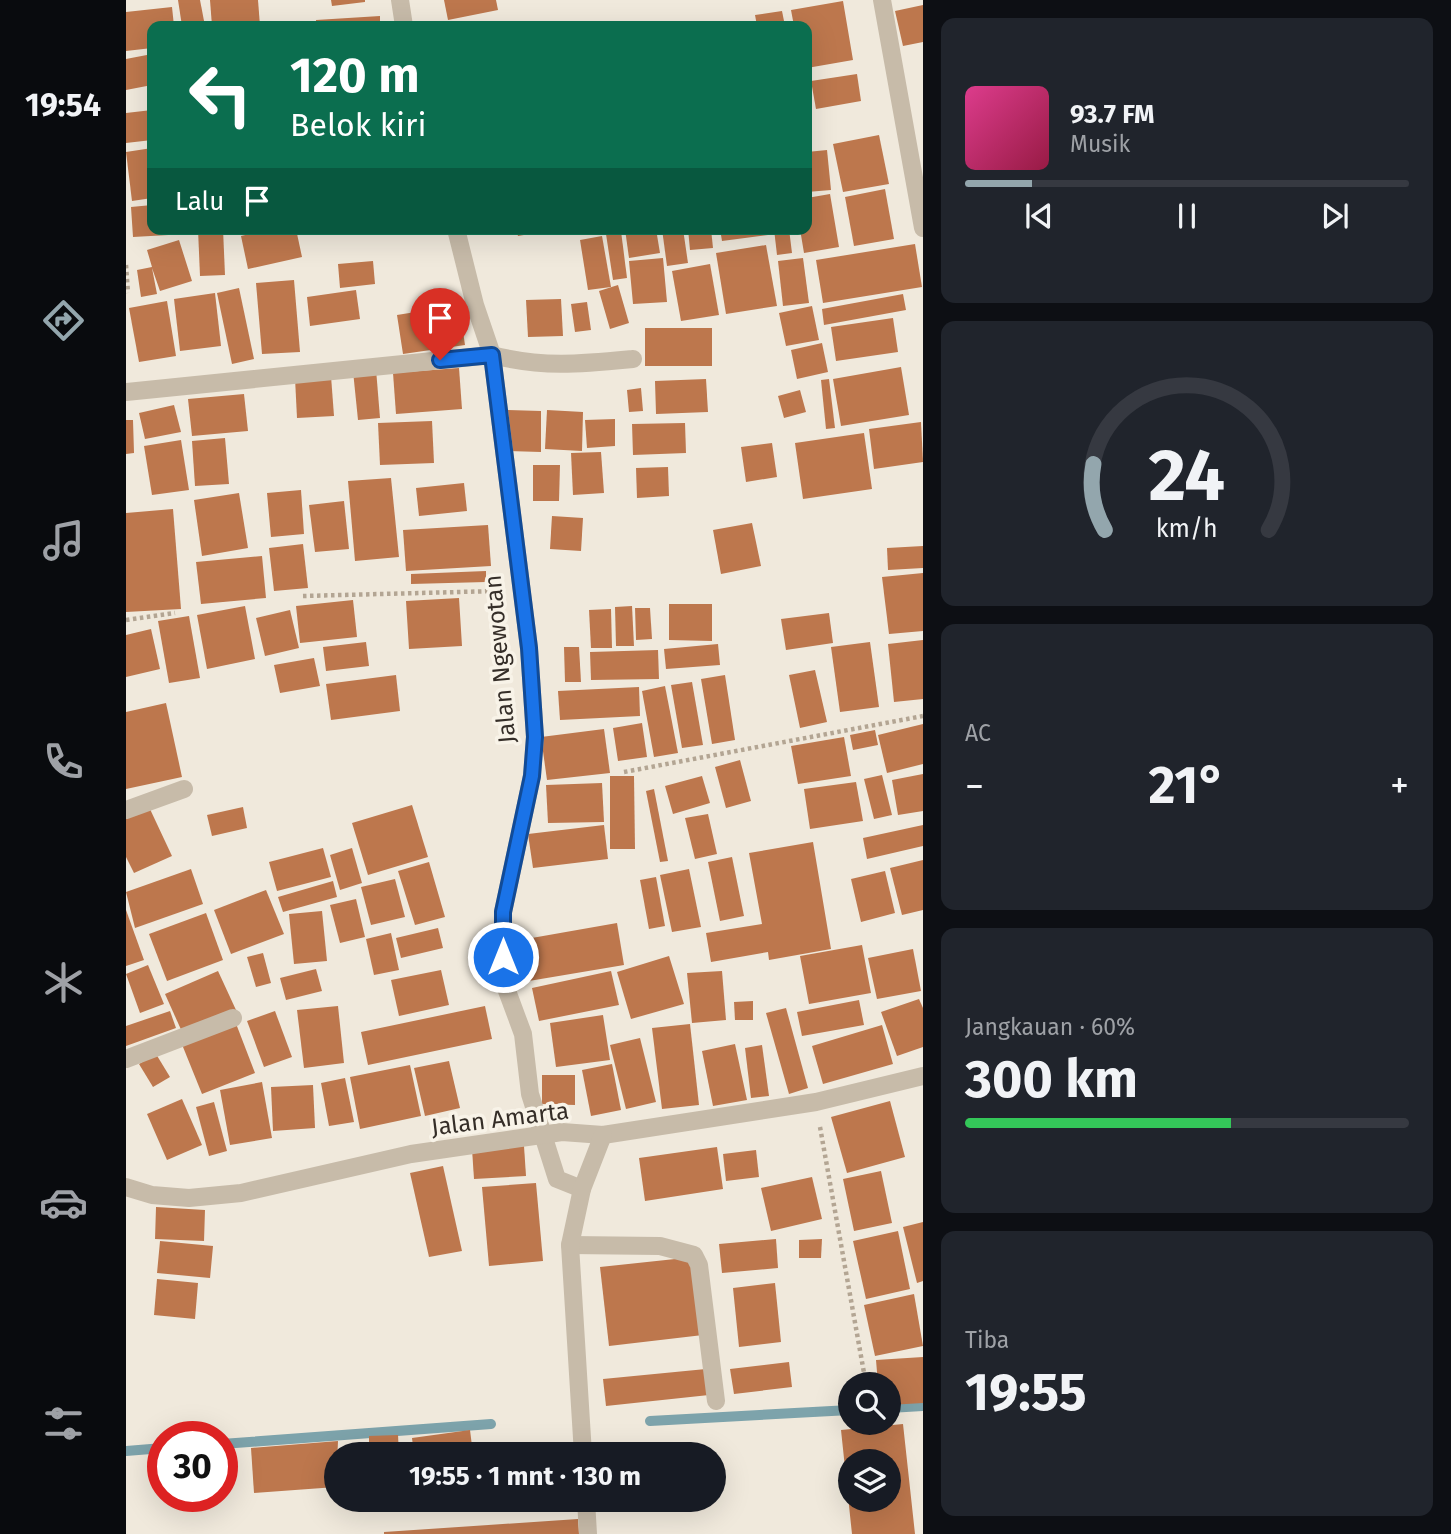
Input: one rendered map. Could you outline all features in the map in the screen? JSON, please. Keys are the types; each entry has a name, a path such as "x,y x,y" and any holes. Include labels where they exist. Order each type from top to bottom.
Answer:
{"street":[{"path":"400,0 403,21"},
{"path":"882,0 922,228"},
{"name":"Jalan Ngewotan","path":"457,235 475,306 492,355 529,648 535,737 532,776 503,912 503,979 523,1034 530,1094 557,1179 582,1189"},
{"path":"126,392 492,355 528,364 566,366 633,359"},
{"path":"126,810 184,789"},
{"path":"126,1059 233,1018"},
{"name":"Jalan Amarta","path":"126,1187 152,1195 189,1198 241,1193 411,1154 542,1134 603,1135 816,1102 922,1076"},
{"path":"582,1442 570,1245 582,1189 603,1135"},
{"path":"570,1245 660,1246 694,1255 699,1265 716,1401"},
{"path":"587,1512 588,1534"}],"path":[{"path":"126,265 128,293"},
{"path":"303,596 520,590"},
{"path":"126,620 175,613"},
{"path":"624,772 922,716"},
{"path":"816,1102 864,1372"}],"building":[{"path":"178,0 200,0 204,21 181,21"},
{"path":"210,0 258,0 260,21 212,21"},
{"path":"331,0 365,0 365,2 332,6"},
{"path":"444,0 496,0 498,10 448,20"},
{"path":"843,1 853,60 812,67 812,21 793,21 791,10"},
{"path":"923,5 923,42 903,46 895,11"},
{"path":"172,7 173,21 147,21 147,49 126,51 126,12"},
{"path":"782,11 784,21 756,21 755,15"},
{"path":"380,16 380,21 316,20"},
{"path":"147,55 147,86 126,90 126,59"},
{"path":"857,74 861,101 816,109 812,81"},
{"path":"147,111 147,141 126,143 126,113"},
{"path":"879,135 889,184 843,192 833,144"},
{"path":"147,149 147,199 132,201 126,152"},
{"path":"827,150 831,190 812,192 812,152"},
{"path":"885,189 894,239 854,246 845,197"},
{"path":"830,194 839,247 804,253 801,235 812,235 812,197"},
{"path":"147,205 147,235 168,235 133,237 131,207"},
{"path":"198,235 223,235 225,275 200,276"},
{"path":"297,235 302,257 248,269 241,236"},
{"path":"606,235 622,235 627,278 613,280"},
{"path":"626,235 657,235 660,253 629,258"},
{"path":"663,235 684,235 688,263 667,266"},
{"path":"689,235 712,235 713,248 690,250"},
{"path":"721,235 768,235 722,241"},
{"path":"775,235 790,235 792,253 777,255"},
{"path":"602,236 611,287 588,290 580,240"},
{"path":"179,240 192,281 160,291 152,268 157,294 141,297 137,270 152,267 147,250"},
{"path":"915,244 922,287 823,303 816,260"},
{"path":"766,245 777,306 726,314 716,253"},
{"path":"663,258 667,302 633,304 629,261"},
{"path":"803,258 809,303 783,306 778,261"},
{"path":"373,261 375,284 340,288 338,264"},
{"path":"710,264 719,315 681,321 672,271"},
{"path":"294,280 300,352 262,354 256,283"},
{"path":"618,285 629,323 610,329 599,291"},
{"path":"239,288 254,359 232,364 217,293"},
{"path":"356,290 360,319 310,326 307,297"},
{"path":"215,293 221,346 180,351 174,299"},
{"path":"903,294 906,310 824,325 822,309"},
{"path":"561,299 563,336 528,337 526,300"},
{"path":"167,301 176,356 139,362 129,308"},
{"path":"587,302 591,330 575,332 571,304"},
{"path":"459,305 465,345 403,354 397,315"},
{"path":"812,306 819,340 786,346 779,313"},
{"path":"893,318 898,352 836,361 831,327"},
{"path":"645,328 712,328 712,366 645,366"},
{"path":"822,343 828,372 797,379 791,350"},
{"path":"901,367 909,415 841,426 833,379"},
{"path":"459,368 462,409 396,414 393,373"},
{"path":"376,369 380,418 358,420 353,371"},
{"path":"331,376 334,416 297,418 295,378"},
{"path":"706,379 708,412 656,414 655,381"},
{"path":"829,379 835,428 826,429 821,380"},
{"path":"641,388 643,411 629,412 627,390"},
{"path":"800,390 806,412 784,418 778,396"},
{"path":"244,394 248,431 192,436 188,399"},
{"path":"174,405 181,432 145,439 139,413"},
{"path":"506,410 541,411 541,452 505,451"},
{"path":"547,410 583,412 582,451 545,449"},
{"path":"615,419 615,446 587,448 585,420"},
{"path":"126,420 133,420 134,453 126,454"},
{"path":"432,421 434,463 380,465 378,423"},
{"path":"921,422 923,462 874,469 869,429"},
{"path":"685,423 686,453 633,455 632,424"},
{"path":"864,433 872,489 803,499 795,443"},
{"path":"225,438 229,484 195,486 192,441"},
{"path":"181,440 189,490 152,495 144,446"},
{"path":"772,443 777,477 746,482 741,447"},
{"path":"601,452 604,493 573,495 571,453"},
{"path":"533,465 560,465 559,501 533,501"},
{"path":"668,467 669,496 637,498 636,468"},
{"path":"391,478 399,557 355,561 348,481"},
{"path":"464,483 467,511 419,516 416,488"},
{"path":"301,490 304,534 271,537 267,493"},
{"path":"239,493 248,548 202,556 194,500"},
{"path":"344,501 349,549 315,552 309,505"},
{"path":"173,509 181,609 126,612 126,513"},
{"path":"552,516 583,518 581,551 550,549"},
{"path":"752,523 761,566 721,574 713,530"},
{"path":"488,525 491,566 406,571 403,530"},
{"path":"303,544 308,588 274,591 269,548"},
{"path":"923,546 923,568 888,570 887,548"},
{"path":"262,556 266,598 201,604 196,562"},
{"path":"486,571 486,582 411,584 411,574"},
{"path":"923,573 923,631 889,634 882,577"},
{"path":"459,598 462,646 409,649 406,601"},
{"path":"353,600 357,637 300,643 296,606"},
{"path":"669,604 712,604 712,641 669,640"},
{"path":"245,606 255,659 207,669 197,615"},
{"path":"632,606 634,646 616,646 615,607"},
{"path":"635,608 650,608 652,639 636,640"},
{"path":"611,609 612,648 591,648 589,610"},
{"path":"290,610 299,648 265,656 256,618"},
{"path":"829,613 833,643 786,650 781,619"},
{"path":"189,616 200,678 169,683 158,621"},
{"path":"151,629 160,669 126,677 126,635"},
{"path":"923,640 923,699 894,702 888,644"},
{"path":"366,642 369,666 326,671 323,647"},
{"path":"870,642 879,707 840,712 831,647"},
{"path":"718,644 720,665 666,669 664,649"},
{"path":"564,647 579,647 581,682 565,682"},
{"path":"658,650 659,679 591,680 590,652"},
{"path":"314,658 320,686 280,693 274,665"},
{"path":"815,670 827,722 800,728 789,675"},
{"path":"396,675 400,711 331,720 326,684"},
{"path":"725,675 735,740 712,744 701,679"},
{"path":"692,682 703,745 682,748 671,685"},
{"path":"665,686 678,753 654,757 642,691"},
{"path":"639,687 640,716 560,720 558,691"},
{"path":"166,703 182,777 126,789 126,712"},
{"path":"642,723 647,757 618,761 613,728"},
{"path":"923,724 923,764 887,773 878,735"},
{"path":"604,729 610,773 547,780 541,737"},
{"path":"875,730 878,745 853,750 850,735"},
{"path":"844,737 851,776 798,784 791,746"},
{"path":"740,760 751,801 726,808 715,767"},
{"path":"923,774 923,811 898,815 892,780"},
{"path":"882,775 892,815 874,819 864,779"},
{"path":"610,776 634,776 635,849 610,849"},
{"path":"702,776 710,803 673,814 665,786"},
{"path":"856,782 863,821 810,829 804,789"},
{"path":"602,783 604,822 548,823 546,785"},
{"path":"654,789 668,861 660,862 646,791"},
{"path":"412,805 428,857 368,875 352,823"},
{"path":"149,807 172,856 134,873 126,857 126,818"},
{"path":"243,807 247,828 212,836 207,815"},
{"path":"708,814 717,854 695,859 685,818"},
{"path":"604,825 608,859 533,868 528,834"},
{"path":"923,825 923,846 867,859 863,838"},
{"path":"813,842 831,949 769,960 768,952 711,962 706,933 762,924 749,853"},
{"path":"323,848 331,877 277,891 269,862"},
{"path":"352,848 362,883 340,890 330,855"},
{"path":"732,857 744,916 720,921 708,862"},
{"path":"923,860 923,910 902,915 890,868"},
{"path":"429,862 445,917 415,925 398,871"},
{"path":"191,869 203,904 135,928 126,892"},
{"path":"689,869 701,927 672,932 660,875"},
{"path":"885,871 895,913 861,922 851,879"},
{"path":"656,877 665,926 649,929 640,880"},
{"path":"395,879 405,917 371,925 361,887"},
{"path":"333,881 337,897 283,912 278,897"},
{"path":"266,890 284,934 231,954 214,910"},
{"path":"356,899 365,937 340,943 330,905"},
{"path":"126,910 144,960 126,966"},
{"path":"322,911 327,961 294,964 289,914"},
{"path":"206,913 223,960 167,981 149,934"},
{"path":"617,923 624,965 517,983 509,942"},
{"path":"438,928 443,948 401,958 396,938"},
{"path":"391,933 399,970 374,975 366,939"},
{"path":"862,945 871,993 809,1004 800,956"},
{"path":"913,949 921,991 877,999 868,958"},
{"path":"263,953 271,983 256,987 247,957"},
{"path":"669,956 684,1004 631,1019 617,972"},
{"path":"148,965 164,1004 140,1013 126,974"},
{"path":"316,969 322,991 286,1000 280,978"},
{"path":"441,970 449,1005 399,1016 391,980"},
{"path":"218,971 236,1010 183,1034 165,994"},
{"path":"611,971 619,1005 539,1021 532,988"},
{"path":"722,971 726,1020 692,1023 687,973"},
{"path":"919,999 923,1008 923,1047 897,1056 881,1012"},
{"path":"859,1000 864,1025 802,1036 797,1012"},
{"path":"753,1001 753,1020 735,1020 734,1002"},
{"path":"338,1006 344,1063 304,1068 297,1010"},
{"path":"485,1006 492,1039 368,1065 361,1032"},
{"path":"786,1008 808,1088 789,1094 766,1013"},
{"path":"170,1011 176,1028 126,1046 126,1026"},
{"path":"275,1011 292,1057 264,1067 247,1021"},
{"path":"603,1015 610,1060 556,1067 550,1023"},
{"path":"235,1021 255,1073 202,1094 181,1042"},
{"path":"690,1024 699,1105 662,1109 652,1028"},
{"path":"882,1025 893,1064 823,1084 812,1046"},
{"path":"640,1038 656,1102 626,1109 610,1045"},
{"path":"735,1044 747,1100 713,1106 702,1051"},
{"path":"762,1045 769,1096 751,1098 745,1048"},
{"path":"156,1054 170,1077 153,1087 139,1064"},
{"path":"449,1061 460,1108 425,1116 414,1068"},
{"path":"612,1064 621,1110 591,1116 582,1070"},
{"path":"410,1065 421,1116 360,1129 350,1077"},
{"path":"542,1075 575,1075 575,1105 542,1104"},
{"path":"345,1078 354,1122 329,1126 321,1083"},
{"path":"262,1082 272,1138 230,1145 220,1090"},
{"path":"313,1085 315,1128 273,1131 271,1087"},
{"path":"182,1099 202,1145 167,1160 147,1114"},
{"path":"890,1101 905,1157 847,1173 831,1117"},
{"path":"214,1102 227,1151 209,1156 196,1107"},
{"path":"524,1146 526,1176 474,1179 472,1149"},
{"path":"717,1147 723,1189 645,1201 639,1158"},
{"path":"756,1150 759,1177 726,1181 723,1154"},
{"path":"443,1166 462,1251 429,1257 410,1173"},
{"path":"881,1171 892,1223 854,1231 843,1179"},
{"path":"812,1177 822,1219 771,1231 761,1188"},
{"path":"536,1183 543,1261 489,1266 482,1187"},
{"path":"156,1207 205,1210 204,1241 155,1239"},
{"path":"923,1222 923,1281 917,1283 903,1227"},
{"path":"898,1231 910,1289 866,1299 853,1241"},
{"path":"776,1239 778,1268 722,1273 719,1244"},
{"path":"822,1239 821,1258 799,1258 799,1240"},
{"path":"160,1241 213,1246 210,1278 157,1273"},
{"path":"694,1257 703,1335 609,1346 600,1267"},
{"path":"157,1279 198,1283 195,1319 154,1315"},
{"path":"775,1283 781,1342 739,1347 733,1288"},
{"path":"914,1294 923,1346 875,1356 864,1305"},
{"path":"923,1357 923,1403 901,1404 901,1372 877,1372 876,1360"},
{"path":"789,1362 792,1387 734,1394 730,1369"},
{"path":"706,1369 709,1395 606,1406 603,1379"},
{"path":"903,1424 915,1534 852,1534 850,1512 901,1512 901,1449 843,1449 842,1435 901,1435"},
{"path":"470,1430 472,1442 412,1442 412,1438"},
{"path":"398,1435 398,1442 369,1442 369,1436"},
{"path":"324,1442 324,1488 254,1493 251,1448"},
{"path":"578,1519 579,1534 384,1534 384,1532"}],"waterway":[{"path":"901,1407 923,1406"},
{"path":"650,1421 838,1411"},
{"path":"238,1443 491,1424"},
{"path":"126,1451 147,1449"}],"route":[{"path":"440,360 492,355 516,566 529,648 535,737 532,776 508,879 503,912 503,957"}]}
